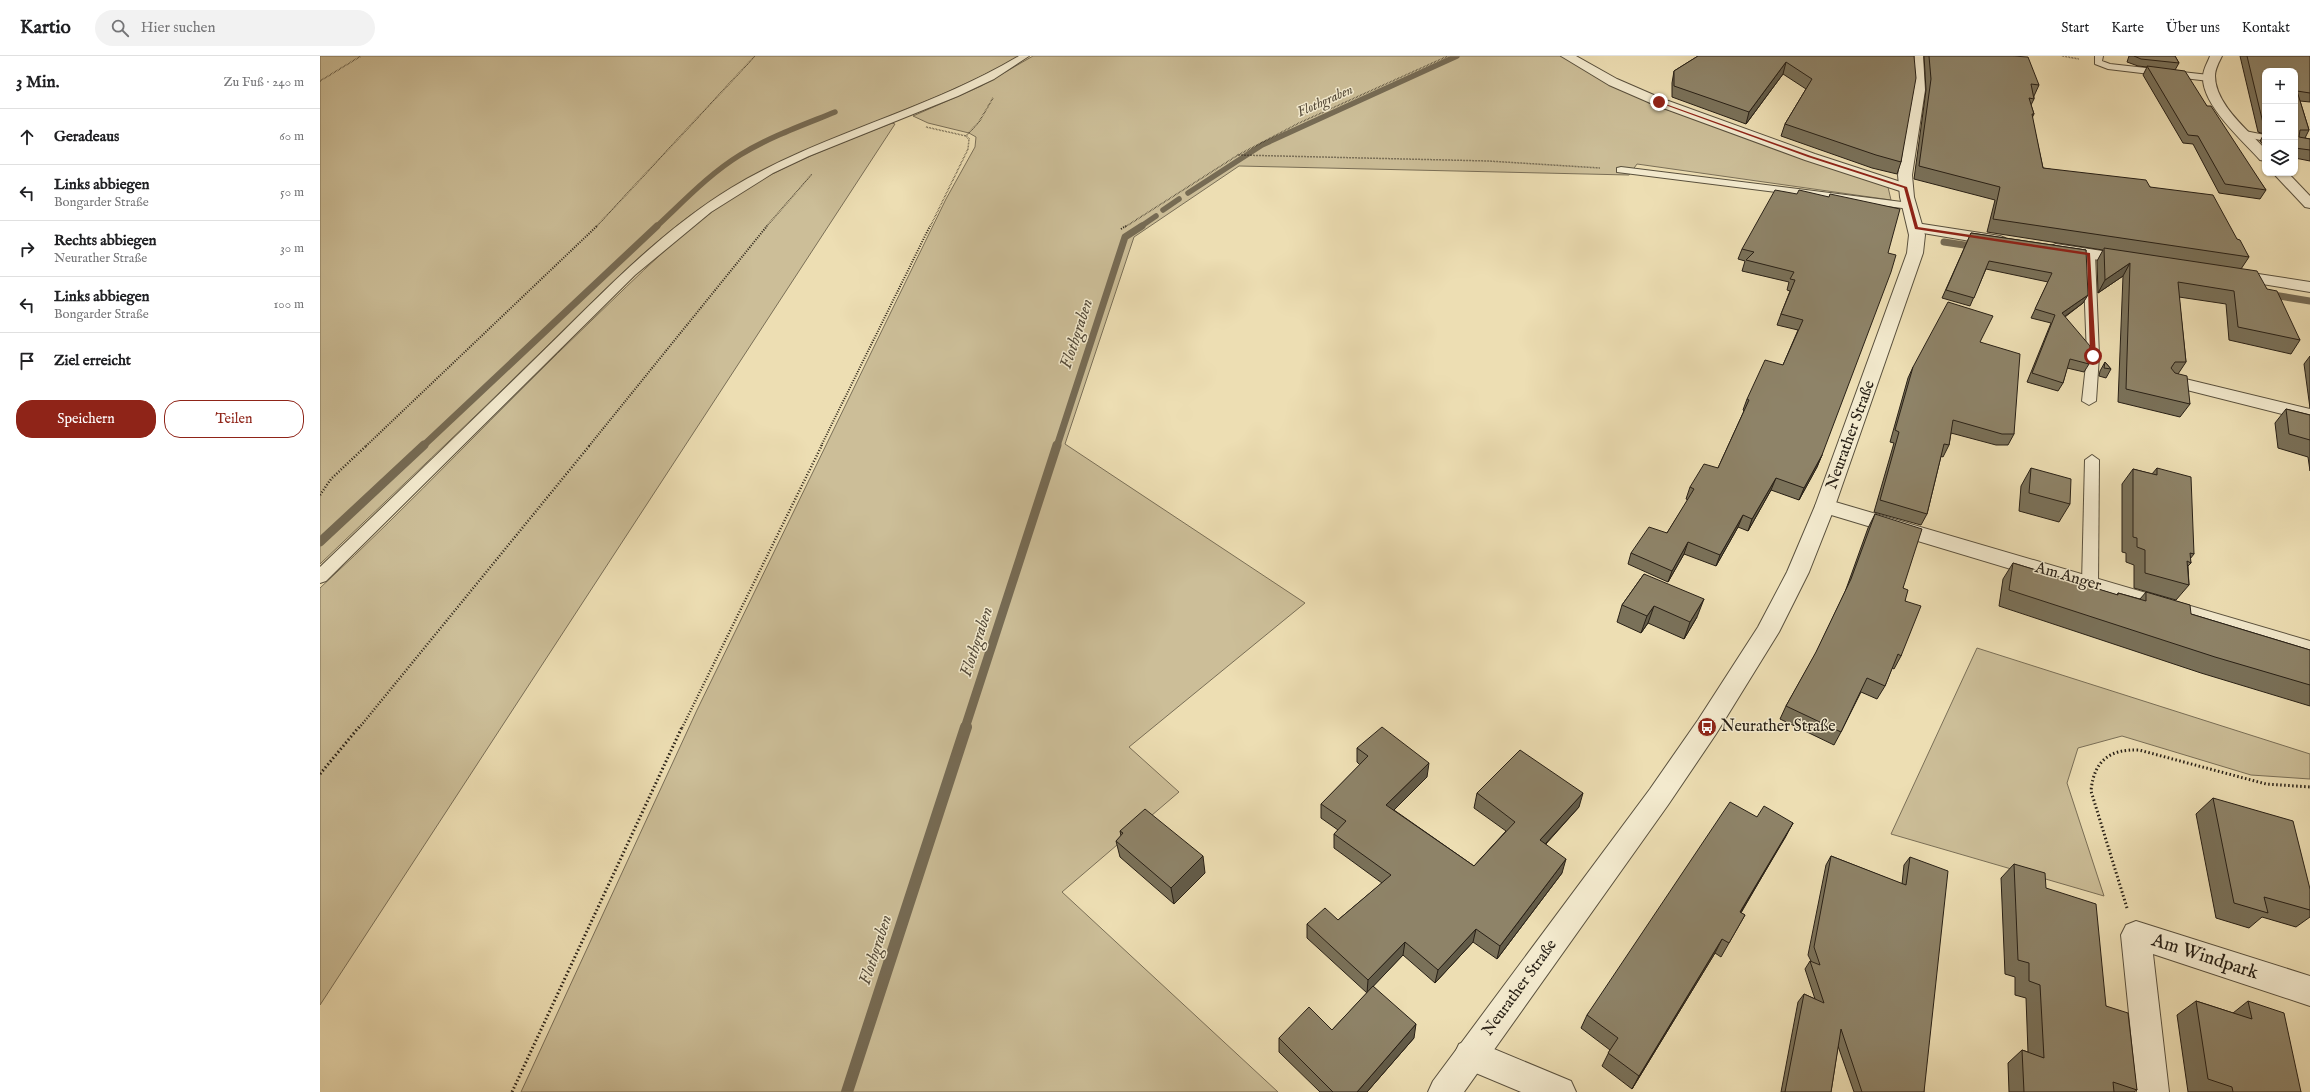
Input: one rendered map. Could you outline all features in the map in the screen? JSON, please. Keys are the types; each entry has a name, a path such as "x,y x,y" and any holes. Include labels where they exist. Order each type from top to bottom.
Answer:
{"street":[{"path":"1567,56 1613,82 1654,101 1824,162 1908,197"},
{"name":"Neurather Straße","path":"1444,1092 1641,822 1753,656 1798,572 1825,506 1915,253 1916,228 1908,197 1906,164 1920,82 1917,56"},
{"path":"2216,56 2209,78 2215,96 2262,154"},
{"path":"2283,176 2310,204"},
{"path":"1916,228 2018,244"},
{"path":"2042,247 2089,261 2142,262"},
{"path":"2219,273 2310,287"},
{"path":"2173,381 2310,415"},
{"name":"Am Anger","path":"1825,506 2090,583 2310,650"},
{"name":"Am Windpark","path":"2154,1092 2136,935 2310,991"},
{"path":"1470,1055 1560,1092"}],"lane":[{"path":"320,577 619,285 688,224 724,197 760,176 828,144 977,84 1025,56"},
{"path":"2099,56 2098,62 2108,66 2209,78"},
{"path":"2245,134 2262,137"},
{"path":"1621,170 1908,197"},
{"path":"2089,261 2093,356 2089,401"},
{"path":"2090,583 2092,460"}],"path":[{"path":"320,81 361,56"},
{"path":"320,495 331,479 581,243 755,56"},
{"path":"1122,229 1238,154 1298,123 1448,56"},
{"path":"512,1092 551,1012 666,760 968,149 969,139 966,136 932,129 900,116"},
{"path":"1238,154 1488,161 1621,170"},
{"path":"320,774 406,672 777,213 815,171"},
{"path":"2136,935 2092,800 2091,784 2093,777 2098,766 2105,758 2119,750 2139,750 2266,784 2310,787"}],"shaded area":[{"path":"320,56 1019,56 980,77 941,95 779,163 740,183 702,207 639,257 487,405 320,564"},
{"path":"1033,56 1562,56 1651,104 1888,187 1891,200 1637,164 1629,175 1239,166 1134,237 1065,444 1305,603 1129,747 1179,792 1062,892 1278,1092 521,1092 697,710 946,199 975,147 976,137 969,133 928,123 913,116 981,86"},
{"path":"892,123 895,124 320,1005 320,588 389,522 592,320 661,254 697,223 736,195 792,164"},
{"path":"1977,648 2310,754 2310,779 2251,775 2122,736 2078,748 2067,783 2104,896 1891,834"}],"building":[{"path":"1698,56 1914,56 1916,78 1901,162 1785,124 1812,79 1786,62 1749,112 1674,86 1674,71"},
{"path":"1929,56 2028,57 2039,85 2031,84 2034,99 2029,98 2034,114 2032,114 2043,168 2146,180 2150,187 2213,195 2237,239 2240,240 2249,257 1993,219 2000,187 1919,166 1931,79"},
{"path":"2134,56 2175,56 2179,63 2141,59"},
{"path":"2247,56 2310,56 2310,93 2298,91 2298,68 2262,68 2262,119"},
{"path":"2147,66 2185,71 2207,106 2211,106 2266,190 2225,184 2198,136 2188,135"},
{"path":"2298,94 2309,130 2300,130 2299,137 2310,139 2310,150 2298,148"},
{"path":"1775,190 1797,194 1799,190 1829,197 1830,194 1900,209 1888,253 1896,255 1891,272 1822,455 1804,488 1776,478 1752,519 1743,515 1720,555 1688,542 1672,571 1631,553 1649,527 1667,533 1694,489 1690,487 1704,464 1718,468 1749,400 1747,399 1765,360 1783,365 1803,320 1781,314 1795,280 1790,279 1794,272 1746,260 1754,252 1742,249"},
{"path":"1971,233 2086,250 2088,295 2062,313 2090,346 2089,364 2070,359 2063,383 2032,373 2055,315 2035,309 2052,273 1989,261 1974,298 1946,290"},
{"path":"2104,248 2257,271 2267,289 2277,291 2300,340 2238,327 2234,291 2178,282 2186,362 2175,362 2171,368 2175,373 2187,376 2190,404 2126,389 2130,263 2105,280"},
{"path":"1948,302 1993,316 1980,342 2020,354 2014,434 2002,434 1953,420 1949,445 1944,444 1927,514 1880,500 1899,432 1895,430 1913,367"},
{"path":"2105,362 2111,369 2104,368"},
{"path":"2286,409 2310,415 2310,440 2289,434"},
{"path":"2031,468 2071,479 2070,504 2029,493"},
{"path":"2157,468 2191,477 2194,554 2190,553 2191,563 2187,561 2189,585 2145,573 2145,550 2137,547 2137,538 2133,537 2133,469 2157,475"},
{"path":"1875,514 1922,529 1903,588 1908,590 1905,601 1921,606 1901,656 1898,654 1885,686 1867,678 1841,732 1786,706 1816,652 1851,579"},
{"path":"2013,563 2118,595 2118,593 2146,601 2146,592 2190,605 2191,614 2310,650 2310,685 2215,657 2009,590"},
{"path":"1644,574 1704,599 1690,622 1654,606 1647,616 1622,605"},
{"path":"1382,727 1429,763 1386,805 1474,866 1515,822 1477,793 1520,750 1583,793 1540,840 1566,859 1500,946 1476,929 1438,970 1405,942 1368,980 1307,924 1325,908 1338,920 1391,875 1334,834 1346,821 1321,804 1368,756 1357,748"},
{"path":"2213,798 2293,821 2310,889 2310,910 2264,897 2268,913 2234,903"},
{"path":"1730,802 1757,817 1764,806 1793,823 1740,912 1745,915 1729,943 1722,939 1639,1076 1608,1053 1618,1038 1587,1015"},
{"path":"1145,809 1203,856 1171,888 1116,841 1123,833 1120,831"},
{"path":"1831,856 1906,885 1910,857 1948,871 1924,1092 1862,1092 1841,1029 1831,1092 1785,1092 1804,994 1824,1003 1810,961 1820,965 1814,947"},
{"path":"2014,864 2045,873 2046,888 2096,904 2106,1006 2128,1013 2137,1090 2113,1082 2114,1092 2024,1092 2022,1050 2044,1058 2040,985 2029,981 2029,963 2018,960"},
{"path":"1373,986 1416,1024 1357,1092 1333,1092 1279,1038 1309,1007 1332,1030"},
{"path":"2196,1001 2252,1019 2248,1001 2284,1013 2301,1092 2233,1092 2232,1087 2208,1079"}],"waterway":[{"name":"Flothgraben","path":"1188,193 1262,145 1457,56"},
{"path":"656,227 686,198 740,155 774,137 835,112"},
{"name":"Flothgraben","path":"1163,210 1179,199"},
{"name":"Flothgraben","path":"1140,227 1156,216"},
{"path":"423,446 657,226"},
{"name":"Flothgraben","path":"1057,446 1125,237 1142,226"},
{"path":"1944,242 1978,247"},
{"path":"2267,294 2310,301"},
{"path":"320,542 424,445"},
{"name":"Flothgraben","path":"965,728 1057,445"},
{"name":"Flothgraben","path":"847,1092 966,727"}],"place":[{"name":"Neurather Straße","path":"1707,727"}],"route":[{"path":"1659,102 1810,157 1906,188 1907,197 1916,228 2089,254 2093,356"}]}
